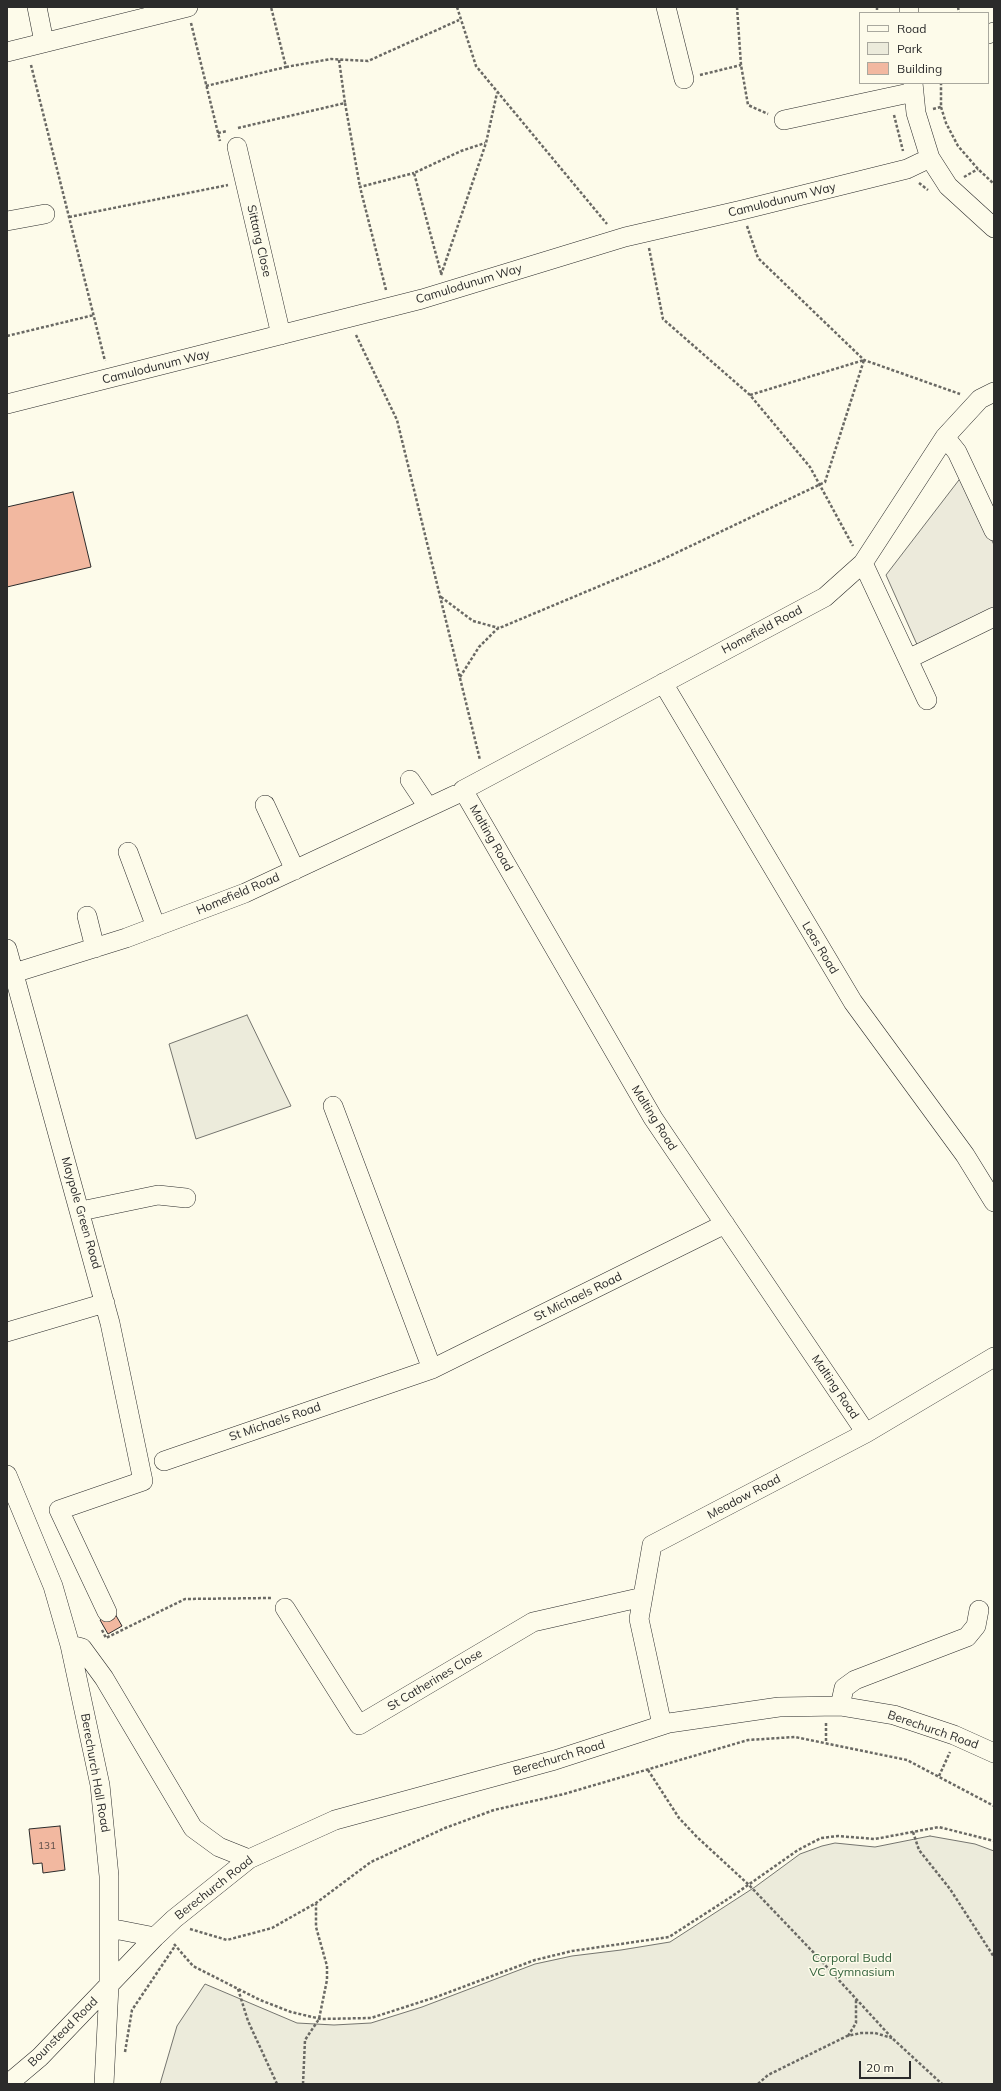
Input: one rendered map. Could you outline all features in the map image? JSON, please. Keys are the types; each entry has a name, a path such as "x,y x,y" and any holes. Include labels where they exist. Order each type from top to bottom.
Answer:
{"street":[{"path":"36,44 37,7"},
{"path":"7,52 188,7"},
{"path":"666,7 684,79"},
{"path":"784,120 890,97 913,88 916,113 930,158 948,186 994,228"},
{"name":"Sittang Close","path":"237,147 281,335"},
{"name":"Camulodunum Way","path":"7,404 391,307 625,237 907,169 930,158"},
{"path":"7,221 46,214"},
{"name":"Homefield Road","path":"14,973 156,927 245,893 295,870 459,792 824,597 863,563 944,437 980,399 994,392"},
{"path":"944,437 957,452 994,530"},
{"path":"863,563 927,700"},
{"path":"908,659 994,617"},
{"name":"Leas Road","path":"663,683 853,1002 965,1154 994,1202"},
{"path":"410,780 428,807"},
{"name":"Malting Road","path":"459,792 653,1118 866,1432"},
{"path":"265,805 295,870"},
{"path":"128,852 156,927"},
{"path":"87,916 95,948"},
{"name":"Maypole Green Road","path":"7,949 36,1058 81,1211 105,1303 143,1481 59,1510 107,1612"},
{"path":"333,1106 432,1369"},
{"path":"81,1211 158,1195 186,1198"},
{"name":"St Michaels Road","path":"164,1461 432,1369 725,1224"},
{"path":"7,1332 105,1303"},
{"name":"Meadow Road","path":"662,1725 640,1619 652,1545 866,1432 994,1357"},
{"name":"Berechurch Hall Road","path":"7,1475 53,1586 70,1646 100,1785 109,1876 109,1986 104,2084"},
{"name":"St Catherines Close","path":"285,1608 359,1725 533,1622 643,1597"},
{"path":"840,1706 844,1688 855,1680 967,1637 976,1626 979,1610"},
{"path":"70,1646 82,1648 104,1678 193,1828 219,1847 249,1860"},
{"name":"Berechurch Road","path":"109,1986 165,1928 249,1860 335,1820 555,1760 662,1725 779,1707 840,1706 894,1715 957,1737 994,1752"},
{"path":"109,1928 165,1928"},
{"name":"Bounstead Road","path":"17,2082 109,1986"}],"path":[{"path":"188,7 222,147 237,147"},
{"path":"271,7 286,67"},
{"path":"457,7 459,20 476,66 606,224 625,237"},
{"path":"737,7 741,65 748,105 784,120"},
{"path":"206,86 286,67 331,59 368,61 459,20"},
{"path":"36,44 69,217 109,379"},
{"path":"339,60 344,103 360,187 391,307"},
{"path":"684,79 741,65"},
{"path":"434,294 486,143 498,92"},
{"path":"890,97 907,169"},
{"path":"218,133 344,103"},
{"path":"940,107 946,123 958,146 978,169 994,184"},
{"path":"360,187 414,173 461,151 486,143"},
{"path":"414,173 441,273"},
{"path":"69,217 245,182"},
{"path":"742,210 758,258 864,360 963,395 976,404"},
{"path":"649,248 663,319 750,396 810,467 863,563"},
{"path":"7,336 94,316"},
{"path":"355,334 397,420 486,778"},
{"path":"750,396 864,360"},
{"path":"460,677 479,647 499,628 657,562 825,482 864,360"},
{"path":"441,597 473,620 499,628"},
{"path":"107,1612 97,1619 106,1638 185,1599 284,1598 285,1608"},
{"path":"994,1806 907,1760 795,1737 748,1740 564,1794 494,1810 445,1828 371,1862 316,1903 272,1928 227,1940 180,1925 165,1928 175,1946 193,1966 238,1989 291,2012 319,2019 371,2018 436,1997 535,1960 572,1951 669,1937 749,1885 798,1850 821,1838 838,1836 875,1839 939,1827 994,1841"},
{"path":"939,1776 957,1737"},
{"path":"648,1770 683,1823 722,1862 749,1885 892,2038 942,2084"},
{"path":"913,1832 919,1850 950,1890 994,1957"},
{"path":"302,2084 305,2040 319,2019 327,1980 327,1966 316,1928 316,1903"},
{"path":"125,2054 132,2010 175,1946"},
{"path":"238,1989 248,2021 277,2084"},
{"path":"847,2036 856,2023 858,2013 856,1999"},
{"path":"758,2084 774,2071 847,2036 861,2033 875,2033 892,2038"}],"green space":[{"path":"247,1015 291,1106 196,1139 169,1044"},
{"name":"Corporal Budd VC Gymnasium","path":"930,1836 975,1844 994,1851 994,2084 160,2084 177,2026 205,1984 297,2023 334,2025 371,2023 422,2007 535,1964 572,1956 670,1942 755,1887 800,1854 822,1846 835,1843 875,1847"}],"shaded area":[{"path":"962,476 994,545 994,612 919,649 886,575"}],"building":[{"path":"73,492 91,567 7,587 7,507"},
{"path":"114,1612 122,1626 108,1634 100,1620"},
{"path":"60,1826 65,1870 43,1873 42,1863 33,1864 29,1829"}]}
